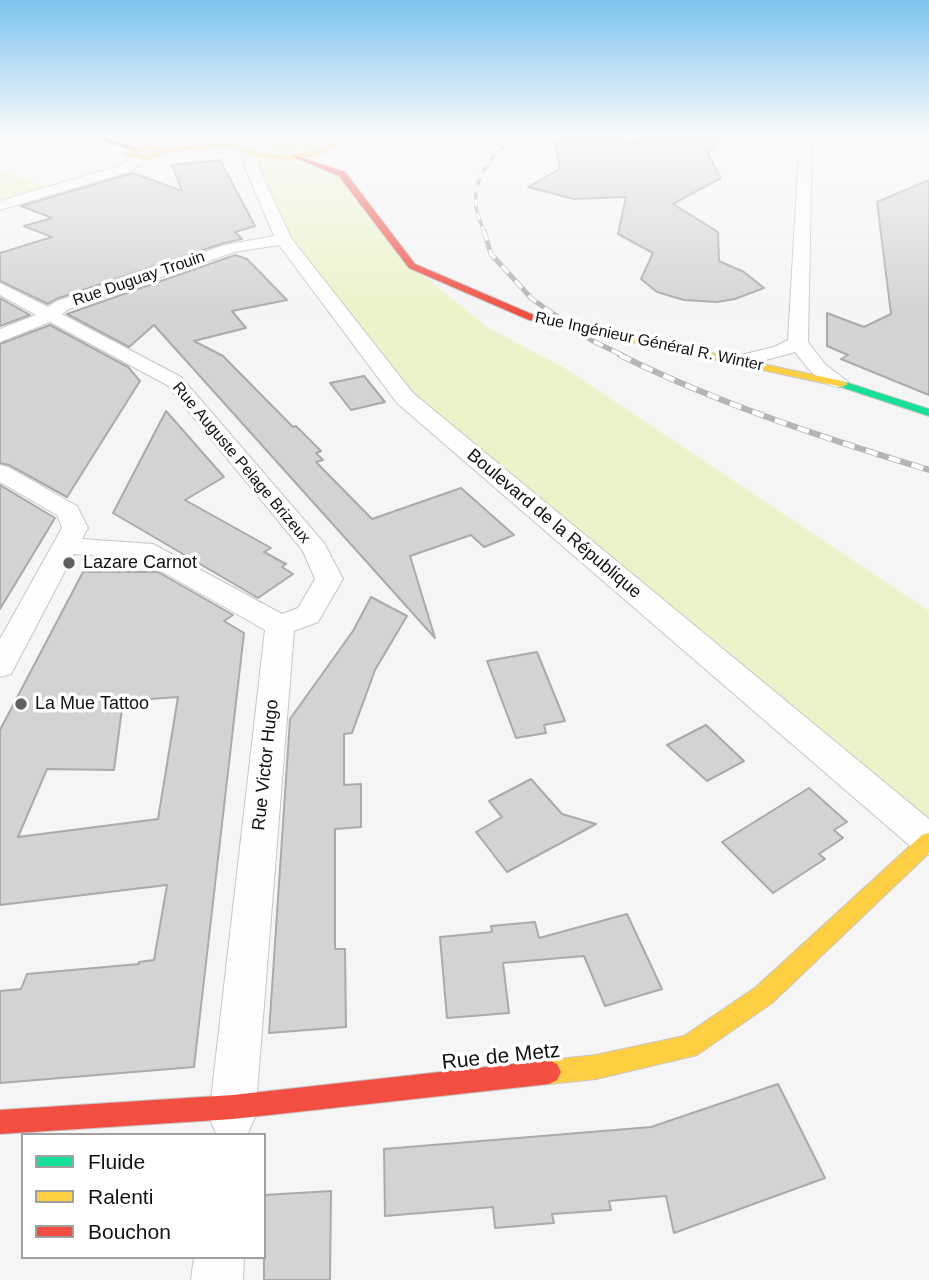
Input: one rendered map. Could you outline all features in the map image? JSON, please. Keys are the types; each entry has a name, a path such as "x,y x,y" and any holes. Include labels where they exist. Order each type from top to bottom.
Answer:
{"street":[{"path":"0,206 41,194"},
{"name":"Boulevard de la République","path":"263,194 283,239 405,398 929,840"},
{"name":"Rue Ingénieur Général R. Winter","path":"357,194 412,266 533,318 838,382 929,413"},
{"path":"804,194 798,342 818,368 838,382"},
{"name":"Rue Duguay Trouin","path":"0,336 64,305 231,248 283,239"},
{"name":"Rue Auguste Pelage Brizeux","path":"0,288 174,381 315,549 329,579 308,615 280,626"},
{"path":"740,361 780,352 798,342"},
{"path":"0,472 68,511 75,528 0,666"},
{"path":"67,546 144,550 280,626"},
{"name":"Rue Victor Hugo","path":"232,1121 280,626"},
{"name":"Rue de Metz","path":"0,1122 232,1121 596,1067 689,1046 764,995 929,840"},
{"path":"217,1280 219,1259"}],"green space":[{"path":"0,194 22,194 0,200"},
{"path":"263,194 357,194 412,266 488,328 563,367 929,611 929,840 405,398 283,239"}],"building":[{"path":"63,194 238,194 255,226 235,232 242,239 56,299 48,304 0,281 0,253 52,237 24,226 52,218 21,206"},
{"path":"554,194 692,194 673,204 718,232 719,261 744,272 764,288 735,299 717,302 684,300 657,292 641,279 653,253 618,234 626,197 574,199"},
{"path":"897,194 929,194 929,395 841,359 848,355 827,346 827,313 864,327 891,314 877,202"},
{"path":"235,255 247,259 287,300 232,311 246,328 194,341 223,356 293,427 296,426 321,451 316,453 323,460 316,462 372,519 461,488 514,535 484,547 471,535 410,556 435,638 154,325 129,347 67,314"},
{"path":"0,298 30,315 0,326"},
{"path":"50,325 128,367 140,381 67,497 9,465 0,463 0,344"},
{"path":"364,376 385,402 351,410 330,383"},
{"path":"166,411 224,477 185,500 271,548 264,552 286,564 282,567 293,574 258,598 113,513"},
{"path":"0,485 55,518 0,609"},
{"path":"83,572 158,572 233,615 224,621 244,633 194,1067 0,1083 0,991 21,989 27,974 139,964 154,960 167,885 0,905 0,730","holes":["178,697 158,819 18,837 47,769 114,770 123,701"]},
{"path":"371,597 407,616 375,670 352,733 344,734 344,785 361,784 361,827 335,829 335,949 345,949 346,1027 269,1033 290,719 353,631"},
{"path":"537,652 565,721 544,725 546,733 516,738 487,661"},
{"path":"706,725 744,761 707,781 667,745"},
{"path":"531,779 562,814 596,824 507,872 476,832 502,817 489,801"},
{"path":"809,788 847,822 834,830 843,838 819,854 825,859 773,893 722,842"},
{"path":"627,914 662,989 605,1006 584,956 503,963 509,1013 447,1018 440,937 492,932 491,926 535,922 539,938"},
{"path":"778,1084 825,1178 674,1233 666,1196 609,1201 611,1210 552,1214 554,1223 495,1228 493,1207 385,1216 384,1149 651,1127"},
{"path":"331,1191 330,1280 264,1280 266,1195"}],"railway":[{"path":"476,194 477,213 484,233"},
{"path":"484,231 491,254 532,299 591,340 624,356"},
{"path":"620,355 657,373 772,419 929,470"}],"traffic: fast":[{"path":"842,384 929,413"}],"traffic: slow":[{"path":"576,327 842,384"},
{"path":"549,1072 596,1067 689,1047 764,995 929,841"}],"traffic: jam":[{"path":"357,194 412,266 533,318 576,327"},
{"path":"0,1122 233,1107 549,1072"}],"place":[{"name":"Lazare Carnot","path":"69,563"},
{"name":"La Mue Tattoo","path":"21,704"}]}
